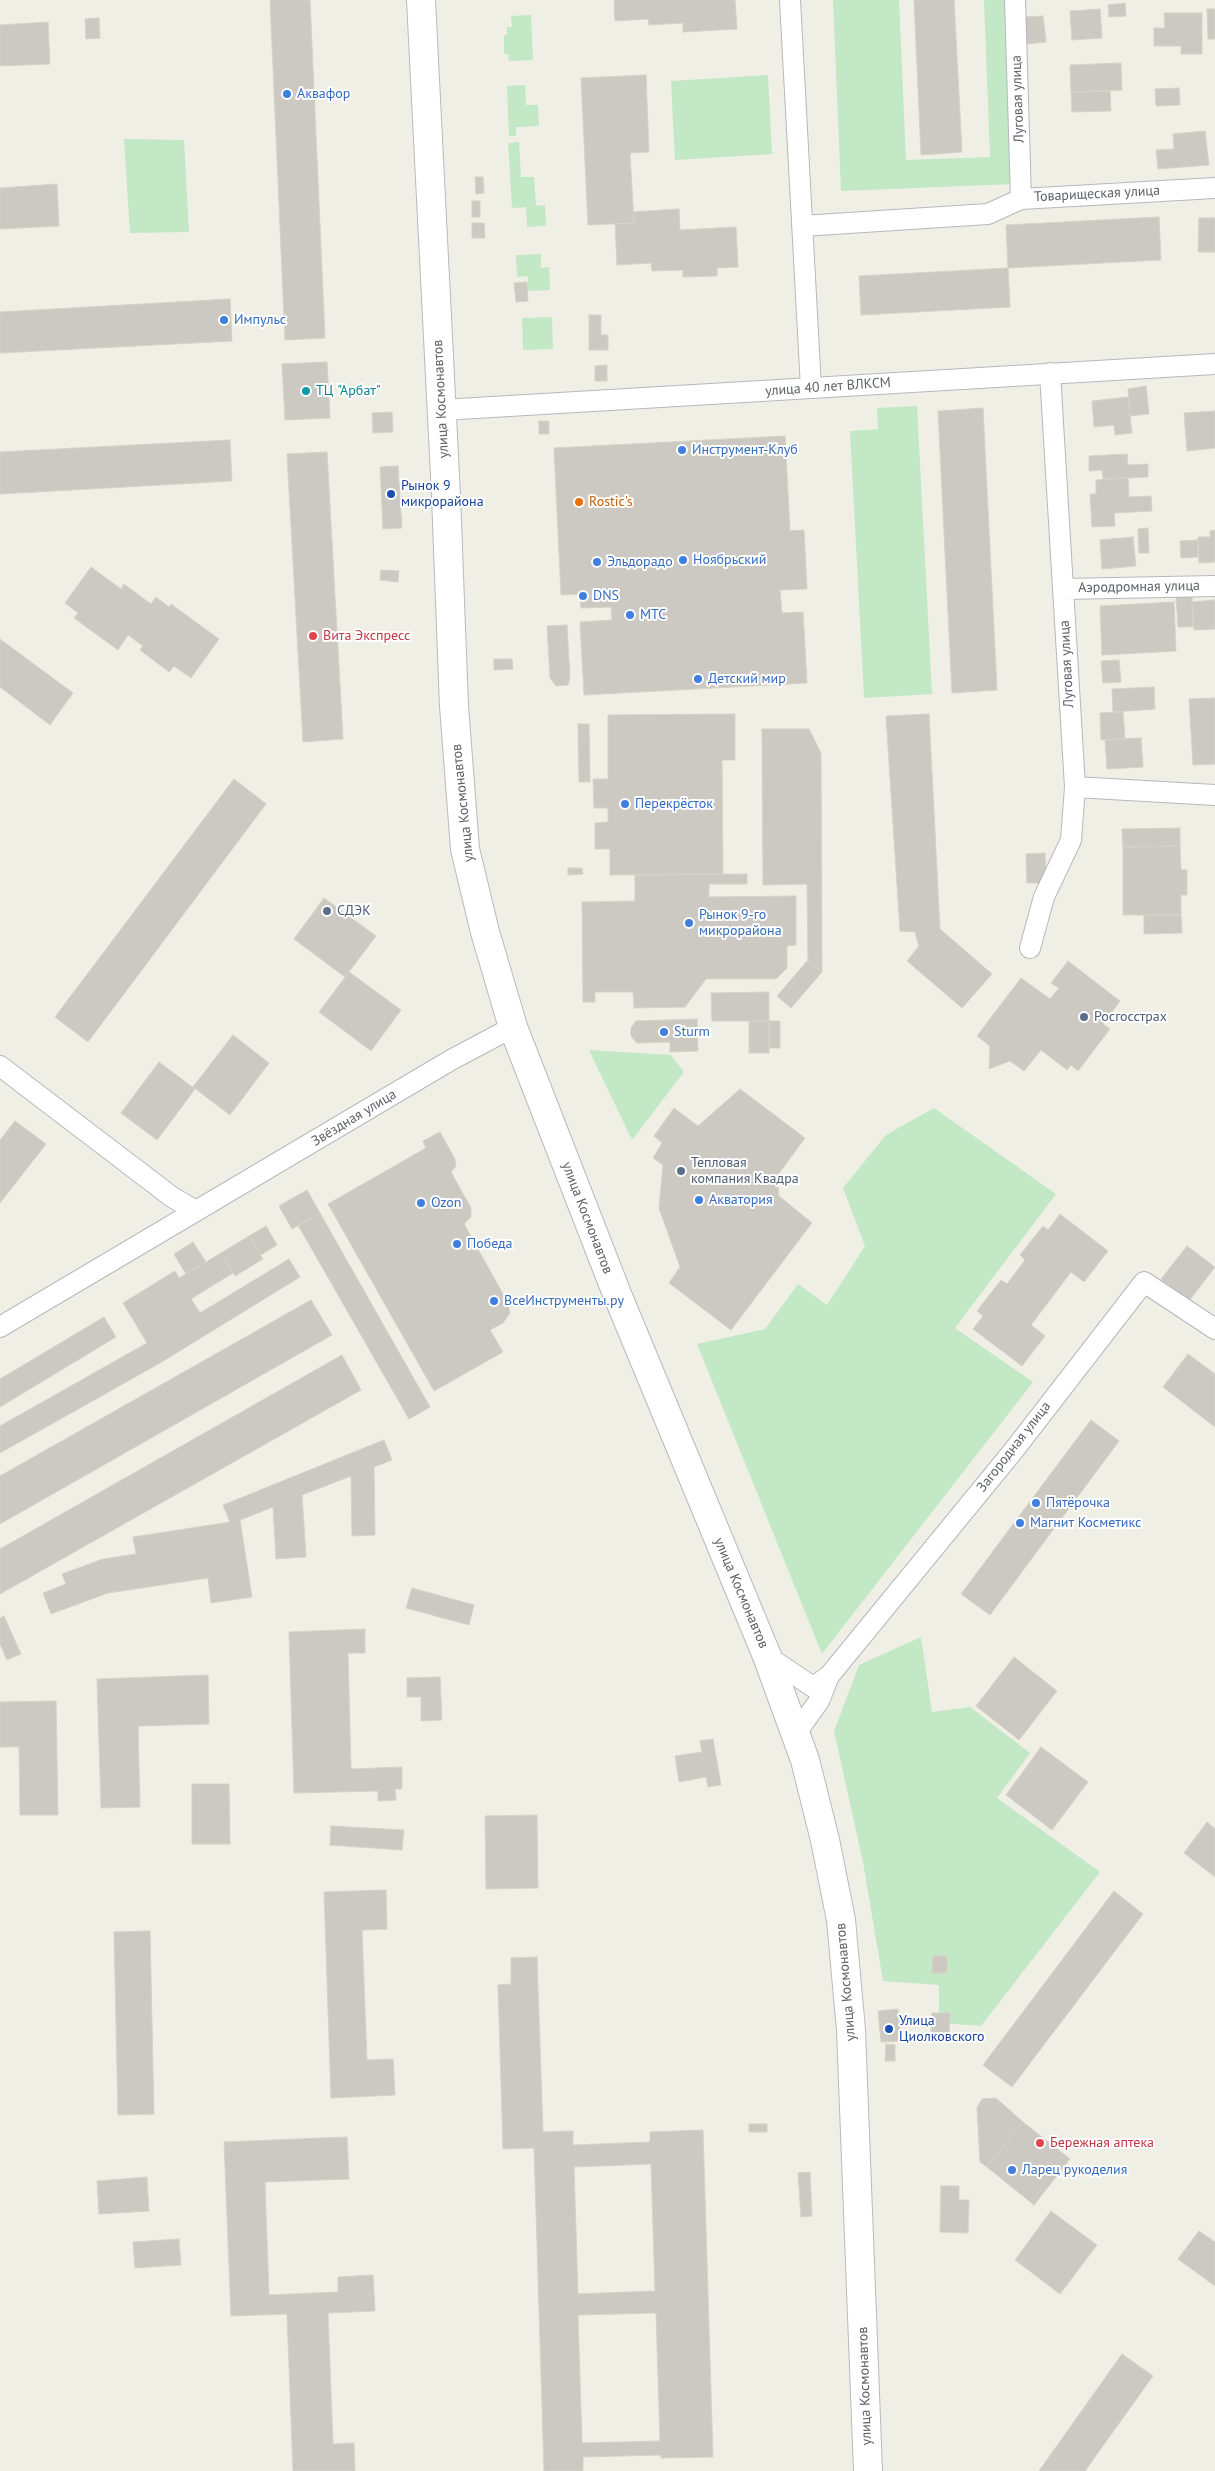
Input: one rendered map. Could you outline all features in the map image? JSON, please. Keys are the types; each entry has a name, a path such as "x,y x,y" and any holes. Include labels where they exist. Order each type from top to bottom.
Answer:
{"main road":[{"name":"улица Космонавтов","path":"421,0 442,410 454,706 465,849 485,932 513,1026 617,1294 767,1656 796,1733 825,1840 841,1920 851,2030 868,2471"}],"street":[{"path":"790,0 811,388"},
{"name":"Луговая улица","path":"1015,0 1021,199"},
{"name":"Товарищеская улица","path":"802,226 988,214 1021,199 1215,188"},
{"name":"улица 40 лет ВЛКСМ","path":"442,410 1215,364"},
{"name":"Луговая улица","path":"1030,948 1044,898 1071,840 1075,787 1050,373"},
{"name":"Аэродромная улица","path":"1063,589 1215,586"},
{"path":"1075,787 1215,795"},
{"name":"Звёздная улица","path":"0,1327 481,1043 513,1026"},
{"path":"0,1066 172,1197 196,1211"},
{"name":"Загородная улица","path":"767,1656 813,1687 829,1676 1014,1450 1144,1282 1215,1329"},
{"name":"Загородная улица","path":"796,1733 819,1701 829,1676"}],"green space":[{"path":"833,0 899,0 906,160 990,157 984,0 1007,0 1015,184 841,191"},
{"path":"531,15 533,60 509,61 508,54 504,54 504,35 507,35 507,27 512,27 511,16"},
{"path":"768,75 772,154 675,160 671,81"},
{"path":"525,85 526,105 538,105 539,126 516,127 516,136 509,136 507,86"},
{"path":"124,139 184,140 189,232 130,233"},
{"path":"519,142 521,177 534,177 536,206 545,205 546,226 527,227 526,207 512,208 508,143"},
{"path":"541,254 541,268 549,267 550,290 528,291 528,276 517,277 516,255"},
{"path":"552,317 553,349 523,350 522,318"},
{"path":"917,406 932,694 864,698 850,431 878,429 877,408"},
{"path":"589,1050 671,1055 684,1072 632,1140"},
{"path":"934,1108 1056,1194 955,1328 1033,1382 822,1654 697,1344 765,1329 798,1284 827,1305 865,1246 843,1188 886,1135"},
{"path":"921,1637 932,1712 970,1707 1030,1753 997,1798 1100,1872 981,2026 939,2023 939,1985 883,1981 863,1862 834,1731 859,1665"}],"building":[{"path":"270,0 310,0 325,338 285,340"},
{"path":"614,0 735,0 737,29 683,32 683,23 649,25 648,19 615,21"},
{"path":"914,0 954,0 962,152 921,155"},
{"path":"1125,3 1126,16 1109,17 1108,5"},
{"path":"1100,9 1102,38 1072,40 1070,11"},
{"path":"1207,9 1215,9 1215,39 1208,39"},
{"path":"1164,13 1202,13 1202,54 1181,54 1181,46 1154,46 1154,28 1165,28"},
{"path":"1043,16 1046,42 1026,44 1023,17"},
{"path":"99,18 100,38 86,39 85,19"},
{"path":"48,22 50,64 0,66 0,25"},
{"path":"1121,63 1122,90 1071,92 1070,65"},
{"path":"646,75 649,152 630,153 634,223 588,225 581,78"},
{"path":"1179,88 1180,105 1156,106 1155,89"},
{"path":"1110,91 1111,111 1072,112 1071,92"},
{"path":"1205,131 1209,165 1158,169 1156,150 1174,149 1173,134"},
{"path":"475,177 483,177 484,193 476,194"},
{"path":"57,184 59,226 0,229 0,188"},
{"path":"472,201 480,201 480,217 472,217"},
{"path":"679,209 680,230 736,227 738,267 717,268 717,276 683,277 683,270 652,271 651,263 617,265 615,224 634,223 633,212"},
{"path":"1159,217 1161,260 1008,268 1006,225"},
{"path":"1199,218 1215,218 1215,252 1198,252"},
{"path":"472,223 484,223 485,238 472,238"},
{"path":"1008,268 1010,307 861,315 859,276"},
{"path":"527,282 528,301 516,302 514,283"},
{"path":"230,299 232,341 0,353 0,312"},
{"path":"589,315 601,315 601,335 608,335 608,350 589,350"},
{"name":"ТЦ \"Арбат\"","path":"327,362 330,418 285,420 282,364"},
{"path":"607,365 607,381 595,381 595,366"},
{"path":"1146,386 1149,414 1130,416 1128,389"},
{"path":"1128,397 1132,433 1115,435 1114,425 1094,427 1092,401"},
{"path":"983,408 997,690 952,693 938,411"},
{"path":"1215,411 1215,448 1187,451 1184,413"},
{"path":"392,412 393,432 373,433 372,413"},
{"path":"539,421 549,421 549,434 539,434"},
{"name":"Ноябрьский","path":"785,436 790,531 804,530 807,589 780,590 782,613 803,612 807,683 584,695 580,622 612,620 611,607 581,608 580,594 561,595 554,448"},
{"path":"230,440 232,481 0,494 0,452"},
{"path":"327,452 343,739 303,742 287,454"},
{"path":"1127,454 1128,465 1148,464 1148,477 1103,479 1102,470 1089,471 1089,456"},
{"path":"398,466 402,528 383,529 380,467"},
{"path":"1128,478 1129,497 1151,496 1152,511 1114,513 1115,526 1092,527 1090,494 1096,494 1096,480"},
{"path":"1148,528 1149,553 1139,553 1138,529"},
{"path":"1215,530 1215,562 1199,563 1198,537 1210,537 1210,531"},
{"path":"1133,537 1136,566 1102,569 1100,540"},
{"path":"1198,540 1198,557 1181,558 1180,541"},
{"path":"91,567 121,589 124,584 151,604 156,597 169,607 171,604 219,639 191,678 174,666 169,672 140,650 143,646 128,635 118,650 74,618 78,613 65,603"},
{"path":"381,570 399,571 398,582 380,580"},
{"path":"1176,597 1192,597 1193,627 1178,627"},
{"path":"1215,600 1215,629 1194,630 1192,602"},
{"path":"1174,602 1176,651 1102,655 1100,606"},
{"path":"567,625 570,677 568,685 556,686 550,678 547,626"},
{"path":"0,639 73,693 50,725 0,687"},
{"path":"494,659 512,659 513,669 494,670"},
{"path":"1119,660 1121,682 1103,683 1101,661"},
{"path":"1154,687 1155,709 1113,712 1112,689"},
{"path":"1215,698 1215,764 1193,765 1189,699"},
{"path":"1123,712 1125,739 1101,740 1100,713"},
{"path":"735,714 735,760 722,760 723,874 610,875 610,849 595,849 595,823 608,822 608,808 594,808 593,779 608,779 608,715"},
{"path":"929,714 940,929 992,974 962,1008 907,961 919,946 915,932 900,931 886,716"},
{"path":"578,724 589,724 590,782 579,782"},
{"path":"762,729 809,729 821,753 822,972 808,960 807,884 763,885"},
{"path":"1141,738 1143,767 1107,769 1105,740"},
{"path":"234,779 266,804 88,1042 55,1017"},
{"path":"1180,828 1180,846 1123,847 1122,829"},
{"path":"1180,846 1181,870 1187,870 1187,895 1181,895 1181,915 1123,915 1123,847"},
{"path":"1045,853 1046,883 1027,883 1026,854"},
{"path":"568,868 582,868 583,874 568,875"},
{"name":"Рынок 9-го микрорайона","path":"747,874 747,884 709,884 709,897 796,896 796,945 787,946 787,968 776,979 706,979 685,1007 634,1008 633,992 595,992 595,1002 583,1002 582,902 635,901 635,875"},
{"path":"324,898 376,936 345,977 294,939"},
{"path":"1144,915 1181,915 1182,933 1144,934"},
{"path":"808,960 822,972 791,1008 777,996"},
{"path":"1068,961 1120,1001 1103,1024 1110,1029 1078,1071 1071,1065 1067,1070 1041,1050 1024,1071 1010,1061 989,1069 990,1046 977,1036 1021,978 1050,999 1059,988 1051,983"},
{"path":"349,972 401,1010 371,1051 319,1012"},
{"path":"769,992 769,1021 712,1021 711,993"},
{"name":"Sturm","path":"697,1019 698,1051 670,1052 670,1042 637,1043 631,1036 631,1028 636,1021"},
{"path":"749,1021 769,1021 769,1053 749,1053"},
{"path":"769,1021 780,1021 780,1048 769,1048"},
{"path":"233,1035 269,1063 230,1115 193,1087"},
{"path":"159,1062 195,1089 157,1140 121,1113"},
{"path":"740,1089 805,1138 777,1176 779,1196 812,1223 731,1330 669,1283 680,1267 659,1208 663,1165 653,1158 662,1143 654,1136 674,1108 698,1126"},
{"path":"15,1121 46,1144 0,1203 0,1140"},
{"path":"440,1132 455,1159 456,1166 451,1172 471,1208 471,1217 464,1224 508,1303 510,1313 503,1323 490,1330 503,1352 434,1391 328,1204 426,1148 423,1141"},
{"path":"307,1190 320,1213 292,1229 279,1206"},
{"path":"320,1213 430,1407 409,1419 298,1225"},
{"path":"1060,1214 1108,1251 1084,1282 1071,1272 1031,1325 1045,1336 1022,1366 973,1329 983,1316 977,1311 1001,1280 1007,1284 1025,1260 1020,1255 1043,1226 1048,1230"},
{"path":"266,1226 277,1245 261,1255 249,1236"},
{"path":"249,1236 263,1259 235,1276 221,1253"},
{"path":"193,1242 206,1262 186,1274 174,1254"},
{"path":"1187,1246 1215,1267 1189,1301 1161,1279"},
{"path":"221,1253 233,1273 191,1299 200,1313 289,1259 300,1277 160,1363 0,1453 0,1426 147,1343 123,1303 175,1271 179,1278"},
{"path":"311,1300 332,1335 0,1524 0,1476"},
{"path":"104,1317 116,1337 0,1407 0,1379"},
{"path":"1188,1354 1215,1374 1215,1427 1163,1387"},
{"path":"342,1355 361,1390 0,1594 0,1549"},
{"path":"1091,1420 1119,1441 990,1615 961,1594"},
{"path":"384,1440 392,1460 374,1467 375,1535 352,1536 351,1476 302,1495 306,1557 276,1559 273,1507 240,1520 252,1597 211,1603 208,1578 108,1593 51,1614 43,1593 66,1584 62,1574 103,1559 136,1554 133,1537 230,1522 223,1505"},
{"path":"412,1588 474,1605 469,1625 406,1608"},
{"path":"4,1616 21,1654 7,1660 0,1644 0,1618"},
{"path":"365,1629 365,1653 348,1653 351,1769 402,1767 402,1789 395,1789 396,1800 378,1801 378,1791 294,1793 289,1632"},
{"path":"1014,1657 1057,1691 1019,1740 976,1706"},
{"path":"208,1675 209,1724 138,1726 140,1807 101,1808 97,1679"},
{"path":"440,1677 442,1720 421,1721 421,1697 407,1697 407,1678"},
{"path":"56,1701 58,1815 20,1815 19,1747 0,1747 0,1702"},
{"path":"713,1739 721,1785 708,1787 706,1777 679,1782 675,1756 702,1752 700,1741"},
{"path":"1041,1747 1088,1782 1052,1830 1006,1795"},
{"path":"192,1784 229,1784 230,1844 192,1844"},
{"path":"537,1815 538,1888 486,1889 485,1816"},
{"path":"1207,1822 1215,1829 1215,1877 1184,1853"},
{"path":"331,1826 404,1830 402,1850 330,1845"},
{"path":"386,1890 387,1929 362,1930 367,2060 393,2059 395,2095 331,2098 324,1892"},
{"path":"1114,1891 1143,1914 1012,2087 983,2065"},
{"path":"150,1931 154,2114 118,2115 114,1932"},
{"path":"933,1956 947,1956 947,1973 932,1973"},
{"path":"537,1957 543,2132 573,2131 573,2145 650,2142 650,2132 703,2130 713,2457 661,2458 661,2455 583,2457 583,2471 544,2471 534,2148 503,2149 498,1985 511,1984 511,1958","holes":["651,2164 655,2291 578,2294 574,2167","656,2313 660,2441 582,2443 578,2315"]},
{"path":"898,2009 901,2041 881,2042 878,2011"},
{"path":"932,2013 950,2013 949,2033 931,2032"},
{"path":"886,2044 895,2045 895,2061 885,2061"},
{"path":"996,2098 1023,2122 987,2167 980,2162 977,2108 982,2099"},
{"path":"1023,2122 1070,2159 1034,2205 987,2167"},
{"path":"749,2124 767,2124 767,2132 749,2132"},
{"path":"347,2137 349,2179 265,2182 269,2295 338,2292 338,2277 373,2275 375,2311 328,2313 333,2444 354,2443 355,2471 293,2471 287,2314 231,2316 224,2142"},
{"path":"810,2172 812,2216 801,2217 798,2173"},
{"path":"147,2177 149,2211 99,2214 97,2181"},
{"path":"941,2186 959,2186 959,2200 969,2200 968,2233 940,2232"},
{"path":"1051,2211 1097,2245 1060,2294 1015,2260"},
{"path":"1199,2231 1215,2242 1215,2286 1178,2259"},
{"path":"179,2239 181,2265 135,2268 133,2242"},
{"path":"1122,2354 1153,2376 1085,2471 1039,2471"}],"place":[{"name":"Аквафор","path":"287,94"},
{"name":"Импульс","path":"224,320"},
{"name":"ТЦ \"Арбат\"","path":"306,391"},
{"name":"Инструмент-Клуб","path":"682,450"},
{"name":"Рынок 9 микрорайона","path":"391,494"},
{"name":"Rostic's","path":"579,502"},
{"name":"Ноябрьский","path":"683,560"},
{"name":"Эльдорадо","path":"597,562"},
{"name":"DNS","path":"583,596"},
{"name":"МТС","path":"630,615"},
{"name":"Вита Экспресс","path":"313,636"},
{"name":"Детский мир","path":"698,679"},
{"name":"Перекрёсток","path":"625,804"},
{"name":"СДЭК","path":"327,911"},
{"name":"Рынок 9-го микрорайона","path":"689,923"},
{"name":"Росгосстрах","path":"1084,1017"},
{"name":"Sturm","path":"664,1032"},
{"name":"Тепловая компания Квадра","path":"681,1171"},
{"name":"Акватория","path":"699,1200"},
{"name":"Ozon","path":"421,1203"},
{"name":"Победа","path":"457,1244"},
{"name":"ВсеИнструменты.ру","path":"494,1301"},
{"name":"Пятёрочка","path":"1036,1503"},
{"name":"Магнит Косметикс","path":"1020,1523"},
{"name":"Улица Циолковского","path":"889,2029"},
{"name":"Бережная аптека","path":"1040,2143"},
{"name":"Ларец рукоделия","path":"1012,2170"}]}
